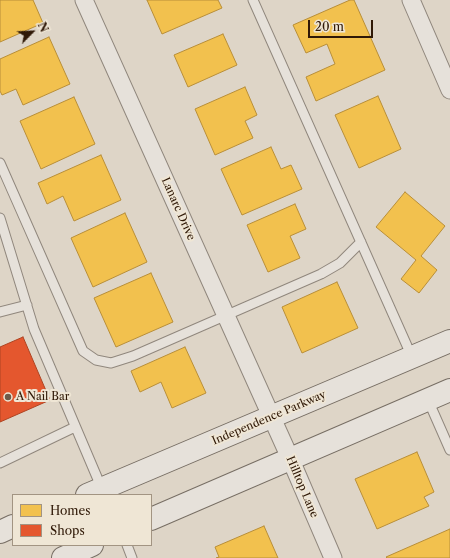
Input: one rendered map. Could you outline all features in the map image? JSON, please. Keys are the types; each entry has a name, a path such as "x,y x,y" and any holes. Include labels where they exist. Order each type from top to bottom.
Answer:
{"main road":[{"name":"Independence Parkway","path":"95,492 450,341"},
{"path":"152,519 450,390"},
{"path":"0,532 12,526"},
{"path":"63,558 90,546"}],"street":[{"name":"Lanarc Drive","path":"84,0 271,417"},
{"path":"411,0 450,90"},
{"name":"Hilltop Lane","path":"271,417 333,558"}],"lane":[{"path":"253,0 412,357"},
{"path":"0,163 83,351 96,360 111,363 133,356 322,274 340,263 362,242"},
{"path":"0,218 34,329 75,427 95,492"},
{"path":"0,312 27,305"},
{"path":"428,400 450,450"},
{"path":"0,463 75,427"},
{"path":"127,546 132,558"}],"building: Homes":[{"path":"0,0 33,0 43,23 0,42"},
{"path":"147,0 218,0 222,8 162,34"},
{"path":"350,0 354,0 385,70 316,101 306,77 335,64 327,44 306,53 293,25"},
{"path":"223,34 237,65 188,87 174,55"},
{"path":"49,37 70,84 23,105 16,89 2,95 0,91 0,59"},
{"path":"245,87 257,115 245,121 253,138 215,155 195,109"},
{"path":"378,96 401,149 359,168 335,115"},
{"path":"74,97 95,144 41,169 20,121"},
{"path":"271,147 281,169 291,165 302,189 242,215 221,169"},
{"path":"101,155 121,200 74,221 63,196 47,204 38,183"},
{"path":"405,192 445,226 421,256 437,270 419,293 401,279 416,260 376,227"},
{"path":"295,204 306,229 290,236 300,258 268,272 247,225"},
{"path":"125,213 147,262 93,287 71,238"},
{"path":"151,273 173,322 116,347 94,298"},
{"path":"337,282 358,328 302,353 282,307"},
{"path":"185,347 206,393 172,408 161,382 140,392 131,371"},
{"path":"417,452 434,492 424,497 429,506 377,529 355,479"},
{"path":"264,526 278,558 216,558 219,557 215,547"},
{"path":"450,529 450,558 386,557"}],"building: Shops":[{"path":"23,337 50,400 0,422 0,347"}],"place":[{"name":"A Nail Bar","path":"8,397"}]}
